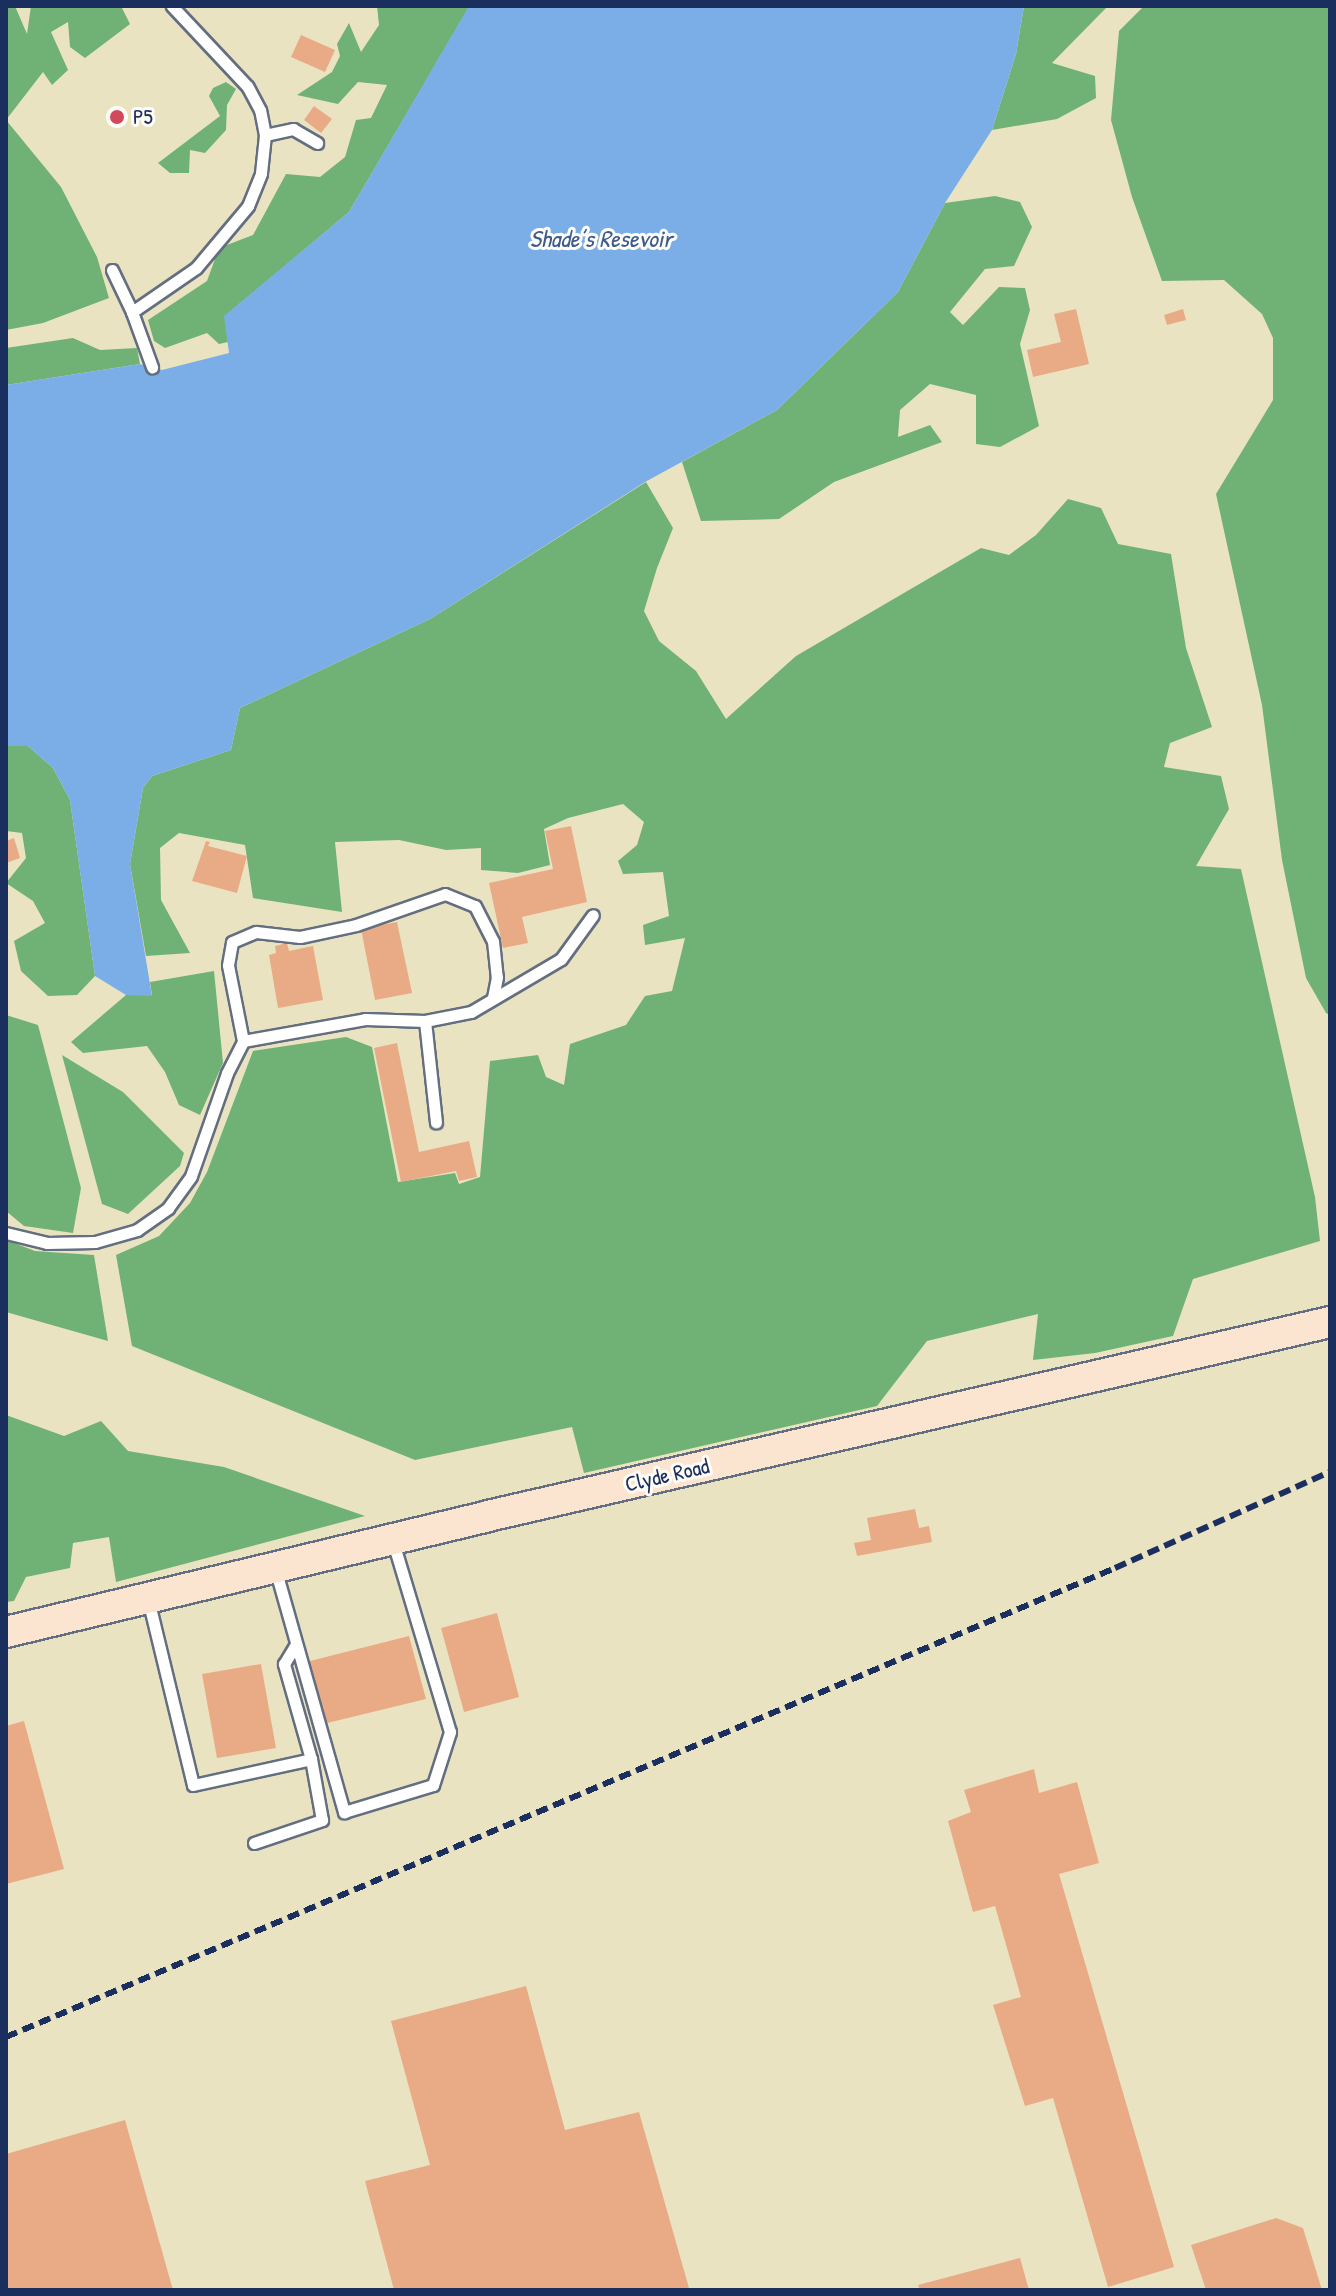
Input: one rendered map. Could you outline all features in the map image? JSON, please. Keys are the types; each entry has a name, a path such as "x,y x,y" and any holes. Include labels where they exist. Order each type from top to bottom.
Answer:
{"main road":[{"name":"Clyde Road","path":"6,1632 275,1566 1330,1322"}],"lane":[{"path":"132,312 196,268 248,206 261,173 265,135 260,110 247,86 172,6"},
{"path":"265,135 293,129 317,143"},
{"path":"112,270 132,312 152,367"},
{"path":"6,1233 47,1243 95,1242 137,1230 168,1208 191,1176 227,1073 243,1041 228,965 232,942 256,932 300,937 356,925 445,894 475,906 493,941 497,977 493,998"},
{"path":"243,1041 365,1019 425,1021 471,1012 561,959 593,915"},
{"path":"425,1021 436,1122"},
{"path":"275,1566 344,1812 433,1785 450,1732 392,1539"},
{"path":"148,1598 193,1785 311,1759"},
{"path":"254,1843 322,1820 311,1759 284,1664 295,1646"}],"green space":[{"path":"6,6 15,6 27,34 31,6 121,6 130,24 85,58 70,47 68,22 51,32 68,70 52,85 43,72 6,120"},
{"path":"377,6 469,7 349,212 225,316 228,342 219,344 207,333 165,348 154,341 148,320 207,281 219,248 253,235 286,174 320,177 345,157 356,120 371,118 387,85 358,82 338,104 297,95 332,72 340,56 337,44 349,23 361,52 379,25"},
{"path":"1024,6 1108,6 1052,63 1095,76 1096,98 1057,119 992,130 1016,54"},
{"path":"1144,6 1330,6 1330,1015 1306,978 1282,860 1262,705 1216,494 1273,400 1273,338 1262,314 1224,280 1162,281 1132,197 1111,120 1119,31"},
{"path":"226,82 236,89 227,105 226,130 205,153 190,150 189,173 170,173 158,163 220,116 209,96 213,88"},
{"path":"6,120 61,187 97,257 109,298 43,323 6,330"},
{"path":"995,196 1020,202 1032,227 1014,266 985,269 950,312 963,325 999,287 1025,288 1030,310 1020,344 1039,426 1000,447 976,444 976,395 930,384 900,410 898,437 930,425 942,442 834,482 779,519 701,521 682,462 777,410 898,292 945,203"},
{"path":"73,338 100,350 137,348 140,364 6,385 6,348"},
{"path":"646,482 673,528 644,611 659,641 696,671 726,719 796,656 981,548 1009,555 1036,535 1068,499 1101,508 1118,544 1171,554 1186,648 1212,727 1170,743 1164,767 1221,776 1229,809 1196,866 1241,869 1315,1197 1320,1241 1193,1279 1173,1336 1095,1353 1033,1360 1038,1314 927,1341 877,1406 584,1473 572,1427 415,1460 132,1346 116,1255 159,1236 190,1203 207,1172 253,1051 346,1037 372,1047 398,1182 455,1173 459,1184 480,1177 490,1061 538,1055 546,1077 564,1085 570,1044 626,1025 645,996 672,991 685,938 645,945 643,925 669,916 663,872 623,874 618,861 637,845 644,822 623,804 568,818 544,829 550,865 518,873 481,870 481,848 446,850 399,840 335,842 342,912 253,898 245,845 179,833 160,848 161,900 190,953 146,956 130,864 143,788 152,776 231,750 240,708 430,619"},
{"path":"6,746 28,746 53,768 70,800 95,976 77,995 48,996 21,971 14,941 45,923 33,901 6,883 26,858 22,833 6,831"},
{"path":"214,971 223,1063 200,1115 179,1105 165,1072 147,1046 83,1053 71,1042 126,995 152,995 150,982"},
{"path":"6,1015 38,1025 81,1188 73,1233 24,1226 6,1211"},
{"path":"62,1055 123,1092 184,1153 180,1166 128,1214 102,1204"},
{"path":"6,1240 35,1251 94,1255 108,1341 6,1312"},
{"path":"6,1415 64,1436 101,1421 128,1451 224,1467 365,1516 116,1582 109,1537 73,1543 70,1568 26,1577 14,1601 6,1602"}],"water":[{"name":"Shade’s Resevoir","path":"469,6 1024,6 1016,54 992,130 945,203 898,292 777,410 645,482 430,619 240,708 231,750 152,776 143,788 130,864 152,996 126,995 95,976 70,800 53,768 28,746 6,746 6,385 140,364 162,370 229,353 224,316 349,212"}],"building":[{"path":"301,35 335,50 325,72 291,57"},
{"path":"314,106 332,119 321,133 304,120"},
{"path":"1076,309 1089,364 1033,377 1027,350 1061,342 1054,314"},
{"path":"1183,309 1186,320 1167,325 1164,315"},
{"path":"571,826 587,902 522,917 528,943 503,948 489,883 553,869 545,831"},
{"path":"14,838 20,858 6,863 6,841"},
{"path":"206,841 210,842 208,846 247,856 237,893 192,881"},
{"path":"397,922 412,993 375,1000 361,929"},
{"path":"287,943 289,951 313,946 323,1000 278,1008 269,955 276,953 275,946"},
{"path":"397,1043 419,1152 469,1141 477,1177 459,1181 456,1171 401,1182 374,1048"},
{"path":"915,1509 919,1528 929,1526 932,1542 857,1556 854,1543 871,1540 867,1518"},
{"path":"497,1613 519,1697 464,1712 441,1628"},
{"path":"409,1636 426,1699 323,1724 306,1662"},
{"path":"261,1664 276,1748 217,1758 202,1674"},
{"path":"24,1721 64,1869 6,1884 6,1726"},
{"path":"1034,1769 1039,1793 1077,1782 1099,1863 1059,1874 1174,2267 1108,2287 1053,2098 1025,2106 993,2005 1021,1997 995,1906 973,1912 948,1821 971,1812 964,1790"},
{"path":"526,1986 565,2130 639,2112 689,2288 394,2290 365,2181 430,2165 391,2021"},
{"path":"125,2120 173,2290 6,2290 6,2154"},
{"path":"1276,2218 1303,2228 1322,2290 1206,2290 1191,2245"},
{"path":"1020,2258 1029,2290 920,2290 918,2285"}],"railway":[{"path":"6,2037 1115,1568 1330,1472"}],"place":[{"name":"P5","path":"117,117"}]}
